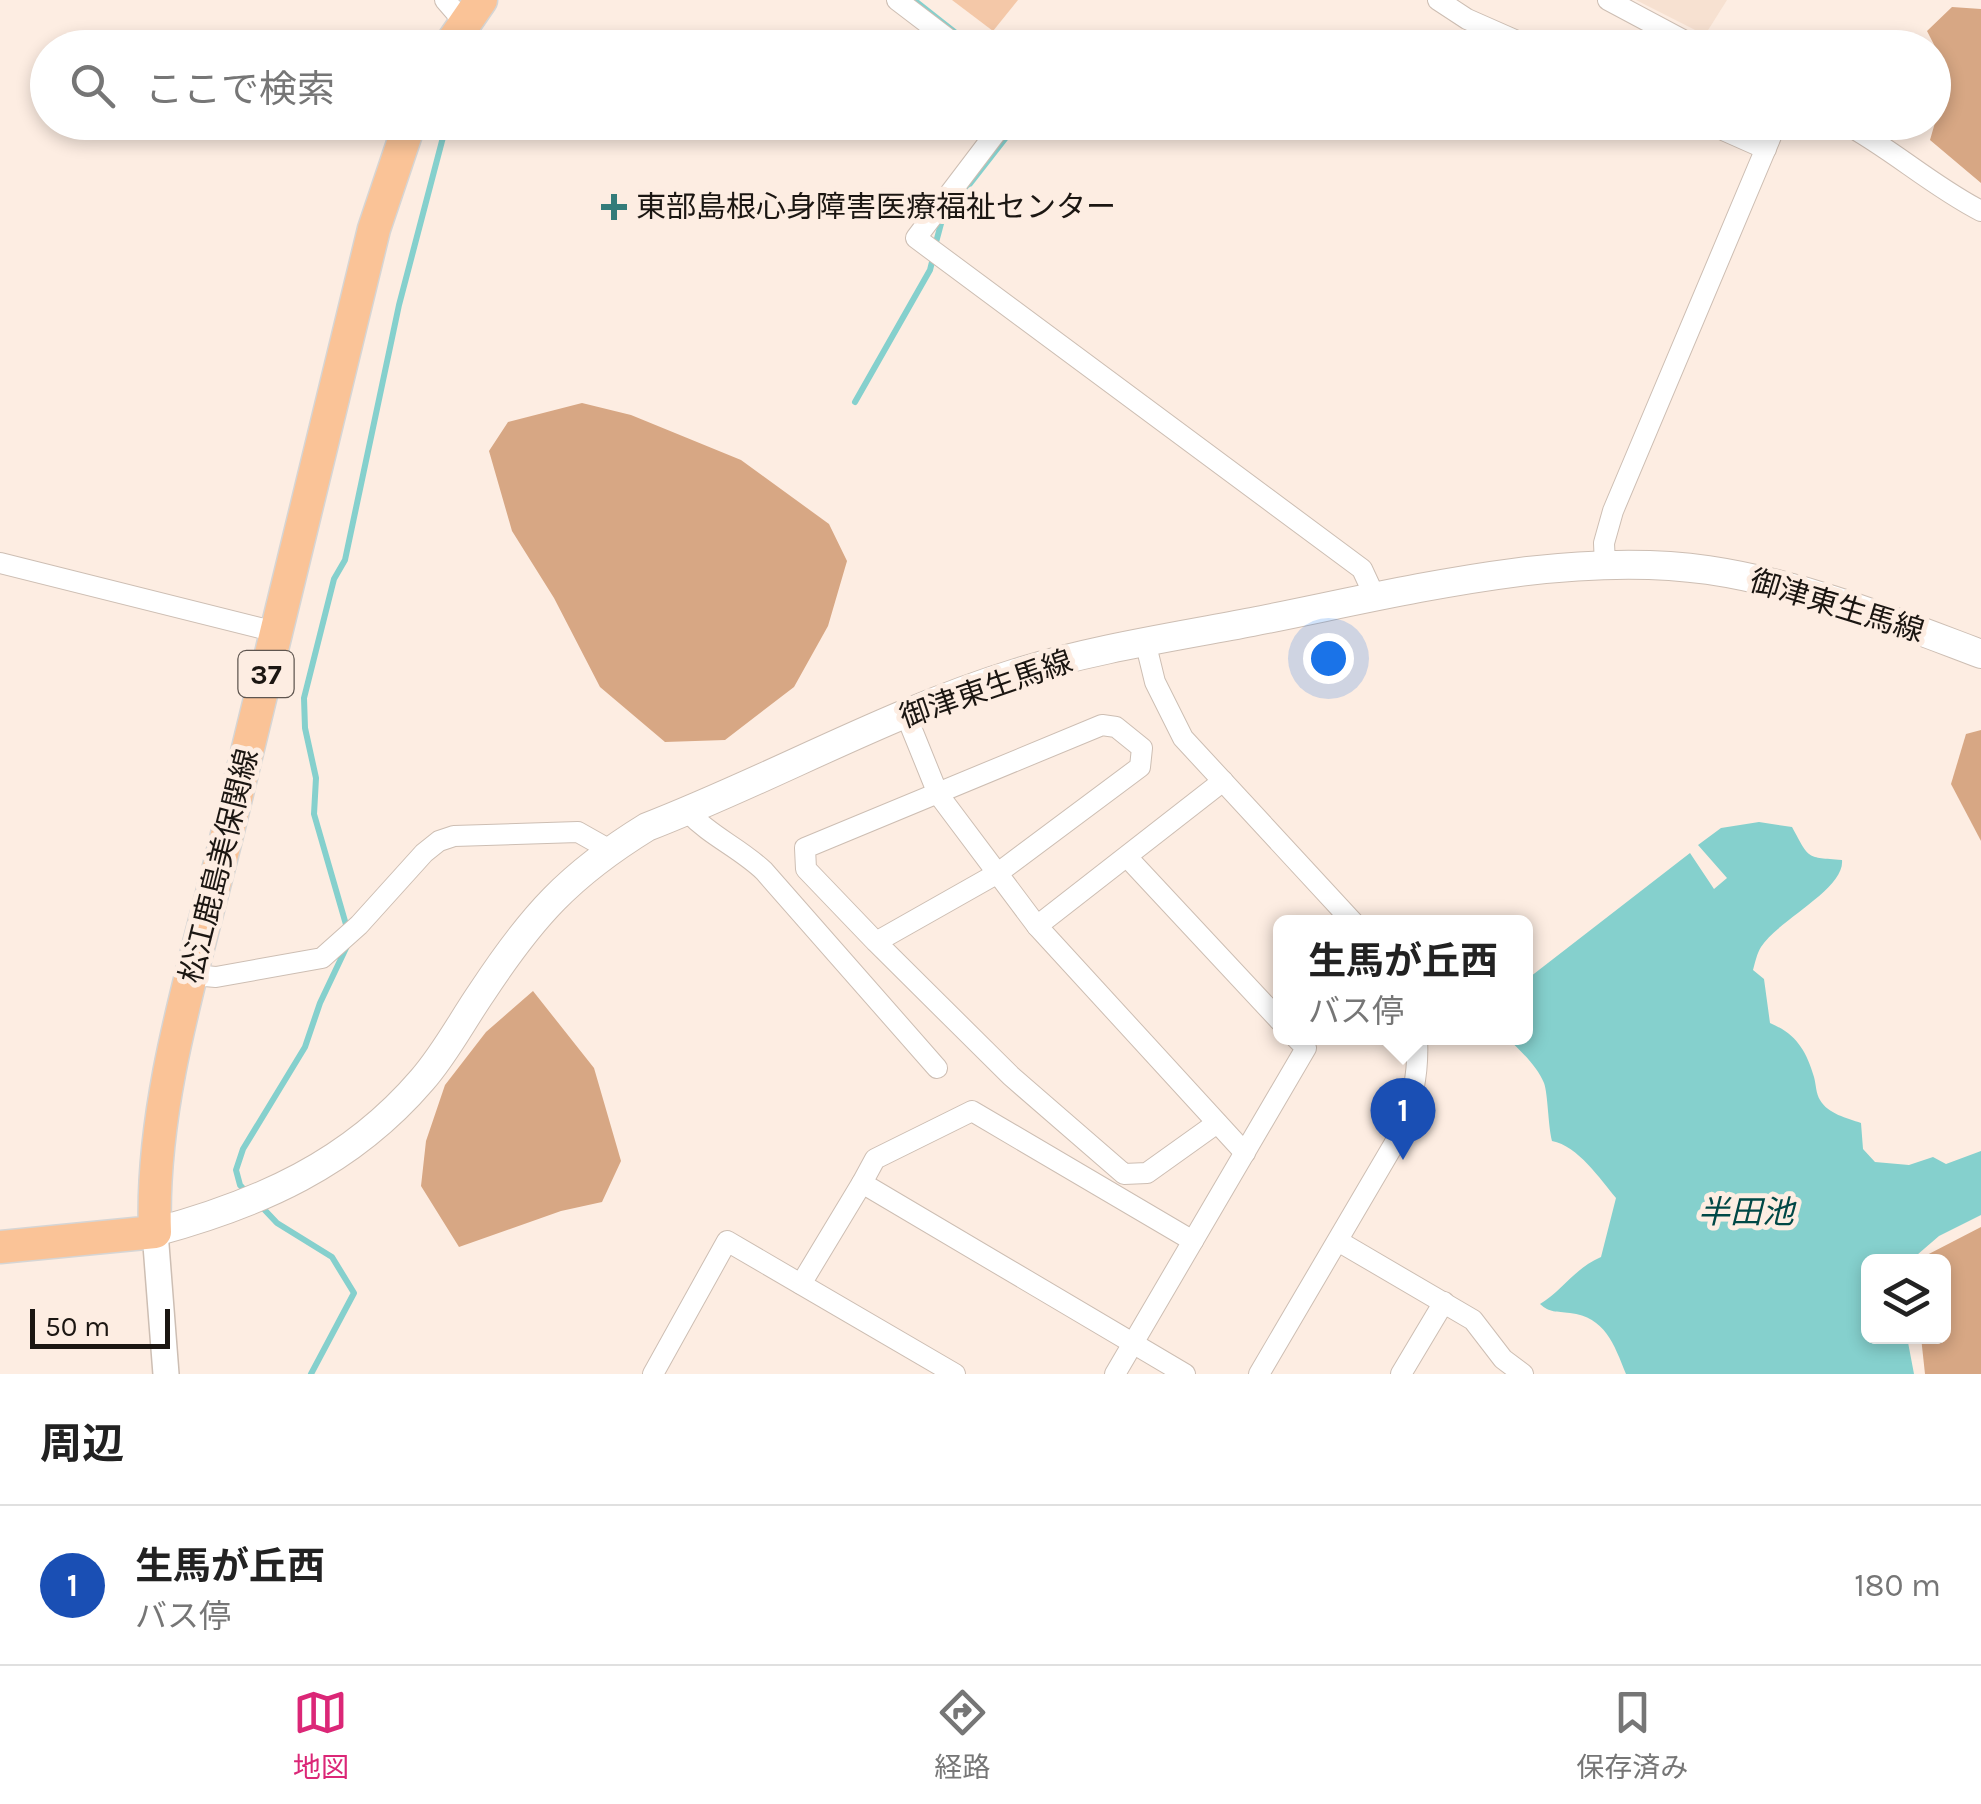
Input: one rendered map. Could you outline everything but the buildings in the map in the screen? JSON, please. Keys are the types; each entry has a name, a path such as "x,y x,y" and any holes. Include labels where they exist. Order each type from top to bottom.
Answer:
{"main road":[{"name":"松江鹿島美保関線","path":"155,1232 153,1186 161,1113 374,229 404,140"},
{"name":"御津東生馬線","path":"155,1232 256,1200 310,1173 378,1126 424,1078 522,933 559,890 610,850 648,827 906,714 1016,672 1375,597 1539,570 1650,564 1764,579 1834,599 1981,654"},
{"path":"0,1248 155,1232"}],"street":[{"path":"896,0 936,30"},
{"path":"1438,0 1492,30"},
{"path":"1608,0 1664,30"},
{"path":"990,140 916,238 1362,569 1375,597"},
{"path":"1746,140 1766,149"},
{"path":"1605,565 1604,544 1613,511 1770,140"},
{"path":"1874,140 1948,194 1981,212"},
{"path":"0,563 276,632"},
{"path":"1145,642 1154,682 1183,738 1347,915"},
{"path":"906,714 938,794 1038,926 1245,1153"},
{"path":"876,942 998,873 1140,766 1142,748 1116,727 1102,725 805,848 806,869 876,942 1012,1076 1124,1174 1147,1173 1217,1123"},
{"path":"1038,926 1223,781"},
{"path":"688,812 712,835 735,846 764,871 936,1068"},
{"path":"193,975 216,977 322,958 351,933 424,853 454,836 578,832 610,850"},
{"path":"1128,858 1273,1013"},
{"path":"1115,1374 1306,1048 1303,1045"},
{"path":"1259,1374 1397,1139 1410,1109 1418,1065 1417,1045"},
{"path":"800,1284 874,1159 972,1111 1194,1241"},
{"path":"862,1183 1186,1374"},
{"path":"155,1232 166,1374"},
{"path":"653,1374 727,1241 955,1374"},
{"path":"1338,1242 1473,1320 1503,1360 1523,1374"},
{"path":"1401,1374 1444,1302"}],"shaded area":[{"path":"952,0 1018,0 992,30"},
{"path":"1636,0 1727,0 1708,30 1695,30"},
{"path":"1952,7 1981,9 1981,183 1930,140 1951,140 1951,30 1928,30"},
{"path":"582,403 631,415 741,460 829,524 847,561 828,626 794,687 725,740 665,742 600,687 554,598 512,531 489,451 508,422"},
{"path":"1981,730 1981,841 1951,784 1966,734"},
{"path":"533,991 594,1068 621,1161 602,1202 561,1211 459,1247 421,1186 426,1141 445,1085 486,1032"},
{"path":"1981,1227 1981,1374 1925,1374 1922,1344 1951,1344 1951,1254 1929,1254"}],"water":[{"name":"半田池","path":"1759,822 1792,827 1810,855 1842,860 1833,882 1769,937 1757,955 1753,970 1764,979 1770,1023 1787,1032 1803,1051 1823,1105 1861,1123 1863,1149 1875,1162 1909,1165 1933,1157 1946,1164 1981,1151 1981,1215 1939,1236 1918,1254 1861,1254 1861,1344 1908,1344 1914,1374 1626,1374 1600,1326 1582,1316 1550,1310 1540,1304 1601,1257 1616,1198 1579,1156 1552,1141 1544,1083 1533,1064 1514,1045 1533,1045 1533,975 1690,853 1714,889 1727,878 1698,845 1721,828"}],"waterway":[{"path":"914,0 952,30"},
{"path":"347,928 314,814 316,778 305,728 304,698 334,579 345,560 399,305 442,140"},
{"path":"962,194 1004,140"},
{"path":"935,246 942,220"},
{"path":"855,402 930,270 933,258"},
{"path":"247,1193 236,1170 243,1149 305,1047 320,1003 347,946"},
{"path":"260,1205 277,1223 332,1257 354,1293 311,1374"}],"place":[{"name":"東部島根心身障害医療福祉センター","path":"614,207"},
{"name":"生馬が丘西","path":"1403,1160"}]}
